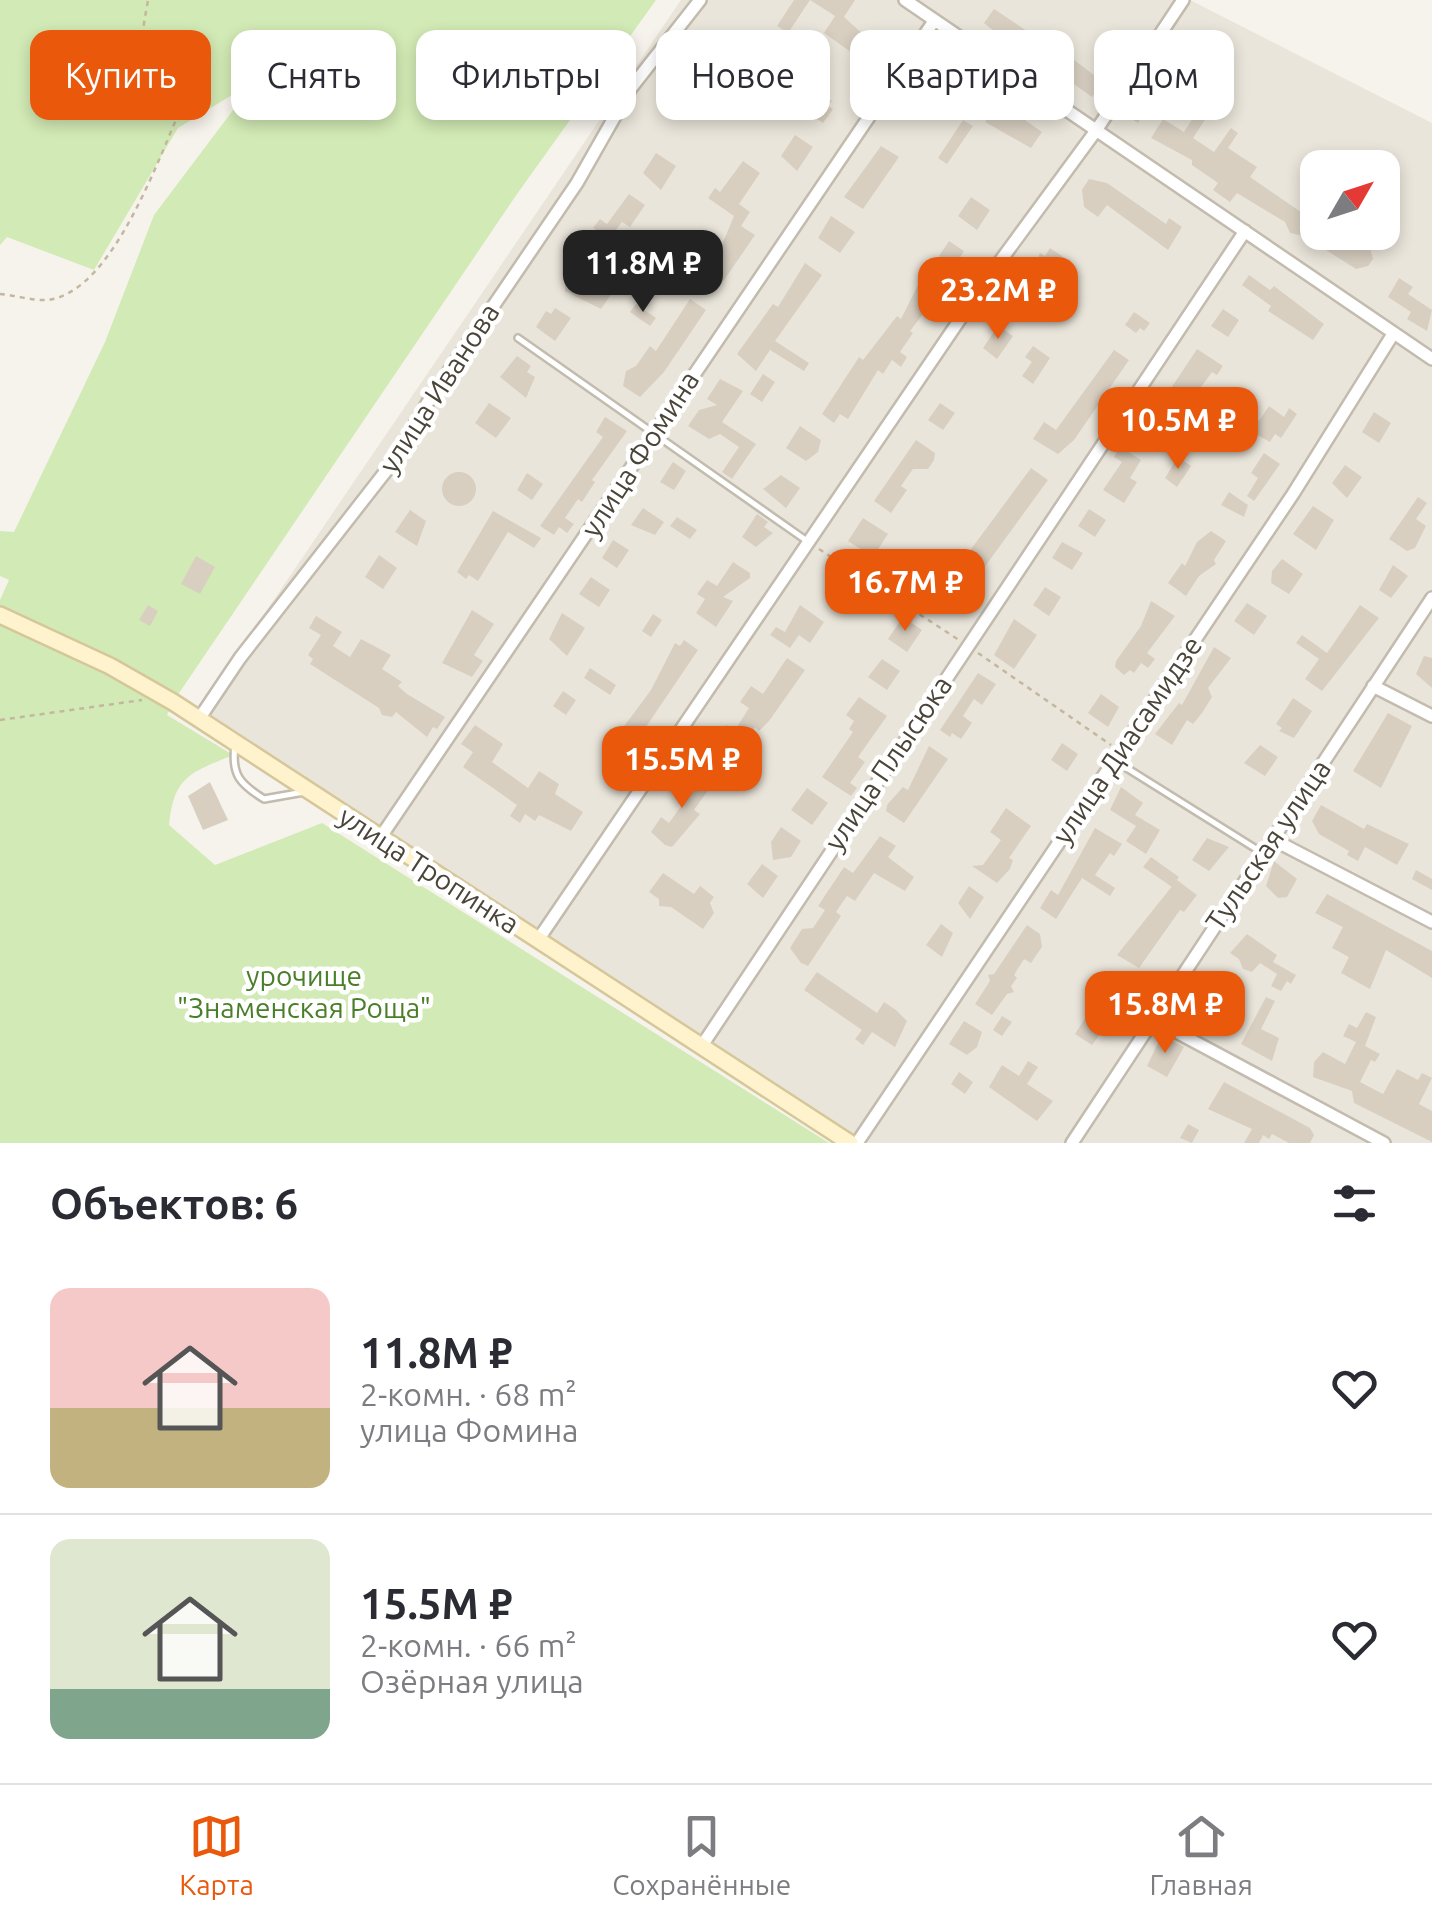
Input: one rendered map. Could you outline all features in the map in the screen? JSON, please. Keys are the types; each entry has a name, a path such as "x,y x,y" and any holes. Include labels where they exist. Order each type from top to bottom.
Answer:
{"main road":[{"name":"улица Тропинка","path":"0,614 110,666 173,702 853,1143"}],"street":[{"name":"улица Иванова","path":"199,719 240,658 394,462 428,402 577,184 631,88 700,0"},
{"path":"905,0 1432,359"},
{"path":"538,940 990,275 1095,132 1184,0"},
{"name":"улица Фомина","path":"380,838 934,21"},
{"name":"улица Плысюка","path":"701,1046 1245,231"},
{"name":"улица Диасамидзе","path":"853,1143 1115,760 1393,334"},
{"name":"Тульская улица","path":"1072,1143 1432,598"},
{"path":"1372,686 1432,716"},
{"path":"1272,839 1432,922"},
{"path":"1152,1019 1384,1143"}],"lane":[{"path":"518,338 808,542"},
{"path":"235,742 234,772 242,785 264,799 307,792"},
{"path":"1115,760 1263,853"}],"path":[{"path":"0,294 47,300 76,290 117,246 184,99 140,46 148,0"},
{"path":"0,720 90,704 173,702"}],"shaded area":[{"path":"681,0 1190,0 1432,123 1432,1143 869,1143 199,710 600,120 636,120 636,66 656,37 656,120 830,120 830,30 661,30"}],"green space":[{"name":"урочище \"Знаменская Роща\"","path":"0,0 656,0 635,30 416,30 416,120 570,120 173,702 167,715 233,755 187,778 175,796 169,825 215,865 322,823 829,1143 0,1143 0,600 9,580 0,576 0,531 14,532 105,342 154,215 231,113 231,120 396,120 396,30 231,30 231,96 211,108 211,30 30,30 30,120 191,120 178,128 94,270 7,237 0,245"}],"building":[{"path":"794,0 810,0 790,30 777,26"},
{"path":"810,0 855,0 844,17 858,30 850,30 850,51 826,30 835,16"},
{"path":"994,9 1026,30 992,30 984,23"},
{"path":"1074,60 1094,75 1092,97 1074,84"},
{"path":"963,120 973,126 947,164 938,158"},
{"path":"1025,120 1042,132 1031,148 985,122"},
{"path":"1162,120 1184,132 1192,120 1205,120 1193,138 1214,152 1231,128 1238,133 1228,148 1257,167 1250,177 1300,211 1300,235 1290,233 1285,222 1237,193 1230,202 1213,190 1218,183 1192,165 1192,160 1151,138"},
{"path":"795,135 813,147 797,171 781,156"},
{"path":"881,146 899,157 863,209 844,197"},
{"path":"656,153 676,166 661,190 643,173"},
{"path":"743,161 760,173 739,204 750,212 741,226 755,235 720,286 708,278 734,216 708,198 715,188 720,192"},
{"path":"1089,179 1107,183 1166,224 1169,218 1182,227 1168,250 1107,205 1098,217 1084,207 1082,190"},
{"path":"629,194 645,205 630,227 622,222 609,239 593,228 600,219 607,224"},
{"path":"971,197 990,210 977,230 958,216"},
{"path":"831,216 855,232 840,253 818,238"},
{"path":"949,241 964,251 954,267 939,256"},
{"path":"607,243 621,252 621,258 601,281 614,290 601,309 565,291 565,284 572,273 584,276"},
{"path":"1050,248 1069,261 1056,286 1038,278 1034,271 1040,253 1045,256"},
{"path":"1326,250 1371,250 1373,259 1368,266 1356,269"},
{"path":"805,263 822,275 775,341 809,363 804,371 770,350 756,371 737,354 773,304 778,307"},
{"path":"923,275 943,288 910,331 913,333 900,352 907,357 901,367 892,360 883,374 878,370 848,419 840,414 834,423 822,414 859,357 863,360 897,316 901,319"},
{"path":"1249,275 1270,290 1274,286 1324,324 1313,340 1268,311 1271,306 1242,285"},
{"path":"1399,278 1413,287 1408,294 1432,310 1427,331 1407,319 1411,312 1388,297"},
{"path":"690,299 706,310 664,372 640,397 623,386 626,371 636,366 650,346 656,351"},
{"path":"636,304 656,318 650,326 630,312"},
{"path":"555,308 571,318 555,341 536,327 546,311 551,314"},
{"path":"1223,309 1239,320 1228,337 1211,326"},
{"path":"1134,312 1150,323 1144,331 1140,328 1136,333 1125,325"},
{"path":"998,326 1013,336 997,359 983,348"},
{"path":"1033,346 1050,358 1033,384 1022,376 1032,362 1025,357"},
{"path":"1197,349 1223,366 1217,375 1212,372 1168,432 1150,420"},
{"path":"1114,350 1129,360 1074,440 1058,454 1033,439 1044,422 1056,430"},
{"path":"517,356 531,366 527,372 535,377 526,398 500,377"},
{"path":"763,374 775,382 762,402 750,394"},
{"path":"720,379 743,391 722,422 756,444 732,479 722,472 739,447 720,434 709,439 688,426 699,410 717,405 707,399"},
{"path":"489,403 511,418 496,438 475,423"},
{"path":"940,403 955,413 943,430 928,420"},
{"path":"1269,406 1284,417 1289,408 1297,414 1281,438 1275,434 1270,442 1231,420 1242,409 1259,421"},
{"path":"1374,412 1391,423 1379,443 1362,432"},
{"path":"605,417 627,431 592,480 595,482 582,502 578,499 565,518 574,524 567,533 559,527 554,535 540,526 603,437 596,432"},
{"path":"800,426 821,440 818,452 806,461 786,448"},
{"path":"916,440 935,453 934,460 928,469 913,469 901,486 907,490 891,513 874,501"},
{"path":"1120,447 1141,460 1130,478 1137,482 1124,503 1103,490 1122,462 1114,457"},
{"path":"1264,453 1280,464 1254,501 1247,496 1258,478 1251,473"},
{"path":"1178,457 1191,466 1177,487 1165,478"},
{"path":"673,462 686,471 674,490 660,482"},
{"path":"1345,465 1362,477 1347,498 1332,483"},
{"path":"1031,468 1048,480 978,576 981,578 957,613 941,602 946,590 953,579 960,583 974,562 966,556"},
{"path":"459,472 471,477 476,489 471,501 459,506 447,501 442,489 447,477"},
{"path":"527,473 543,484 532,500 517,490"},
{"path":"781,475 800,488 786,508 763,489"},
{"path":"1229,492 1248,505 1244,517 1221,505"},
{"path":"1418,497 1427,503 1416,519 1426,526 1415,548 1407,551 1389,539"},
{"path":"1313,506 1334,520 1316,550 1293,534"},
{"path":"643,508 664,522 655,535 631,525"},
{"path":"1089,509 1106,520 1095,537 1078,526"},
{"path":"410,510 426,521 417,546 395,532"},
{"path":"493,511 541,538 534,548 508,532 478,581 469,575 466,579 457,572"},
{"path":"757,514 768,522 764,527 773,533 756,547 742,537"},
{"path":"677,517 697,530 690,539 670,526"},
{"path":"863,518 888,534 873,557 848,541"},
{"path":"1211,531 1226,541 1214,560 1216,564 1199,576 1186,596 1168,583 1182,563 1185,566 1197,542"},
{"path":"613,540 629,550 617,568 602,558"},
{"path":"1062,542 1083,553 1072,570 1052,558"},
{"path":"379,555 397,568 383,589 365,577"},
{"path":"196,556 215,567 200,594 181,584"},
{"path":"1282,559 1303,574 1289,594 1271,583 1272,571"},
{"path":"733,562 750,573 750,578 723,597 733,601 716,627 696,613 705,599 697,594 707,580 717,586"},
{"path":"1393,565 1408,576 1391,598 1379,590"},
{"path":"591,577 610,590 599,607 579,594"},
{"path":"850,586 868,599 858,614 840,601"},
{"path":"1045,587 1061,597 1049,616 1033,605"},
{"path":"1151,601 1175,616 1147,653 1155,659 1148,668 1141,663 1134,673 1130,670 1124,675 1115,667 1116,661 1141,626"},
{"path":"1247,603 1267,616 1254,635 1234,621"},
{"path":"148,605 158,611 150,626 139,620"},
{"path":"800,605 824,622 810,643 799,635 790,648 770,635 776,627 785,632"},
{"path":"1360,605 1379,618 1322,691 1305,679 1319,659 1296,643 1302,635 1327,653"},
{"path":"472,610 494,624 474,655 483,661 472,677 442,663"},
{"path":"562,613 585,628 567,656 549,639"},
{"path":"653,614 662,620 651,637 642,631"},
{"path":"316,616 342,632 333,646 350,657 361,639 391,655 382,669 402,682 398,686 407,694 445,717 437,729 433,727 427,737 396,712 392,717 382,715 379,708 310,664 313,659 308,655 321,635 309,628"},
{"path":"903,617 922,630 907,652 888,639"},
{"path":"1014,619 1037,635 1014,669 994,655"},
{"path":"684,640 698,650 629,752 613,741 651,690 675,643 680,646"},
{"path":"1214,647 1231,658 1208,688 1212,697 1202,713 1193,724 1187,720 1172,745 1155,734 1179,703 1182,705"},
{"path":"1424,656 1432,658 1432,688 1416,674"},
{"path":"787,658 805,670 769,721 759,731 755,727 744,744 750,753 739,752 730,766 717,758 721,752 711,746 727,725 735,730 749,708 740,702 751,686 763,694"},
{"path":"882,659 900,671 887,690 868,677"},
{"path":"590,668 616,685 610,695 584,678"},
{"path":"978,673 996,684 982,705 974,699 963,716 972,723 961,739 952,733 950,737 940,730"},
{"path":"563,691 576,700 566,715 553,706"},
{"path":"1101,694 1119,707 1108,727 1088,713"},
{"path":"859,697 887,716 858,757 865,762 850,783 857,788 851,796 822,777 853,732 849,729 854,721 846,715"},
{"path":"1293,698 1312,711 1294,738 1279,731 1282,728 1276,724"},
{"path":"1388,713 1412,726 1381,788 1353,771"},
{"path":"475,725 503,744 492,762 528,788 539,771 559,784 555,794 583,812 571,831 539,815 535,821 525,814 520,823 510,816 517,805 463,767 473,752 461,744"},
{"path":"1062,743 1078,754 1067,771 1051,760"},
{"path":"1260,745 1278,757 1265,776 1244,763"},
{"path":"929,746 948,759 904,823 886,811 887,805 903,787 908,790"},
{"path":"692,769 702,776 698,782 709,789 694,810 700,814 672,847 665,845 651,832 661,817 669,823 686,799 676,788"},
{"path":"210,782 228,820 203,830 188,796"},
{"path":"1121,787 1143,803 1135,815 1160,830 1146,854 1126,841 1136,826 1110,810"},
{"path":"807,788 828,803 812,825 791,810"},
{"path":"1321,805 1364,829 1367,824 1409,844 1397,865 1365,847 1358,861 1347,855 1349,851 1319,834 1312,821"},
{"path":"1006,808 1031,826 1009,858 1013,860 1010,869 997,883 972,866 983,865 1001,840 990,832"},
{"path":"781,827 801,841 791,857 773,860 771,842"},
{"path":"1095,828 1122,844 1114,856 1110,853 1095,875 1115,888 1110,896 1082,878 1056,919 1040,908 1051,890 1058,895"},
{"path":"880,836 896,846 888,857 914,877 905,891 874,873 855,901 847,896 836,912 841,916 808,966 801,963 790,948 802,929 813,928 825,910 818,906 844,867 853,873"},
{"path":"1207,838 1229,847 1209,871 1192,860"},
{"path":"1151,857 1179,877 1172,887 1143,867"},
{"path":"1274,861 1297,879 1287,897 1278,898 1266,886"},
{"path":"762,864 778,876 763,898 747,884"},
{"path":"1416,870 1432,879 1432,890 1412,879"},
{"path":"663,873 694,894 700,886 714,897 710,903 714,913 703,929 671,907 659,906 659,899 649,892"},
{"path":"1177,880 1197,895 1184,912 1180,910 1139,968 1117,955"},
{"path":"969,886 984,897 970,919 958,903"},
{"path":"1327,894 1432,951 1432,978 1386,950 1370,989 1341,973 1349,957 1332,948 1343,927 1315,913"},
{"path":"941,924 953,933 942,957 926,945"},
{"path":"1027,925 1040,934 1042,947 1031,963 1024,959 1014,975 1014,992 1007,994 992,1015 975,1004 990,981 988,975 994,974"},
{"path":"1247,934 1277,955 1273,962 1296,975 1291,984 1287,981 1281,991 1271,986 1277,974 1260,963 1252,972 1243,969 1239,959 1230,953"},
{"path":"817,972 877,1013 884,1002 896,1010 907,1021 895,1047 872,1032 863,1045 855,1039 862,1030 804,990"},
{"path":"1214,983 1226,995 1214,1007 1202,995"},
{"path":"1266,997 1275,1001 1261,1029 1279,1038 1272,1061 1241,1044"},
{"path":"1091,1009 1110,1021 1092,1045 1075,1034"},
{"path":"1366,1012 1376,1017 1365,1046 1380,1054 1375,1062 1371,1060 1360,1082 1383,1094 1397,1069 1418,1080 1422,1073 1432,1078 1419,1104 1432,1111 1432,1142 1354,1103 1352,1091 1313,1077 1314,1062 1323,1052 1345,1064 1356,1042 1343,1036 1349,1024 1357,1028"},
{"path":"1002,1016 1012,1022 1002,1036 993,1030"},
{"path":"964,1021 982,1032 977,1047 967,1055 949,1044"},
{"path":"1162,1035 1184,1047 1167,1077 1147,1066"},
{"path":"1028,1061 1038,1067 1027,1084 1053,1101 1037,1121 989,1087 1002,1065 1019,1076"},
{"path":"959,1072 973,1082 965,1094 951,1084"},
{"path":"1224,1082 1310,1128 1314,1135 1310,1143 1289,1143 1272,1134 1269,1139 1263,1135 1259,1143 1244,1143 1252,1129 1208,1109"},
{"path":"1188,1124 1199,1130 1192,1143 1180,1138"}]}
